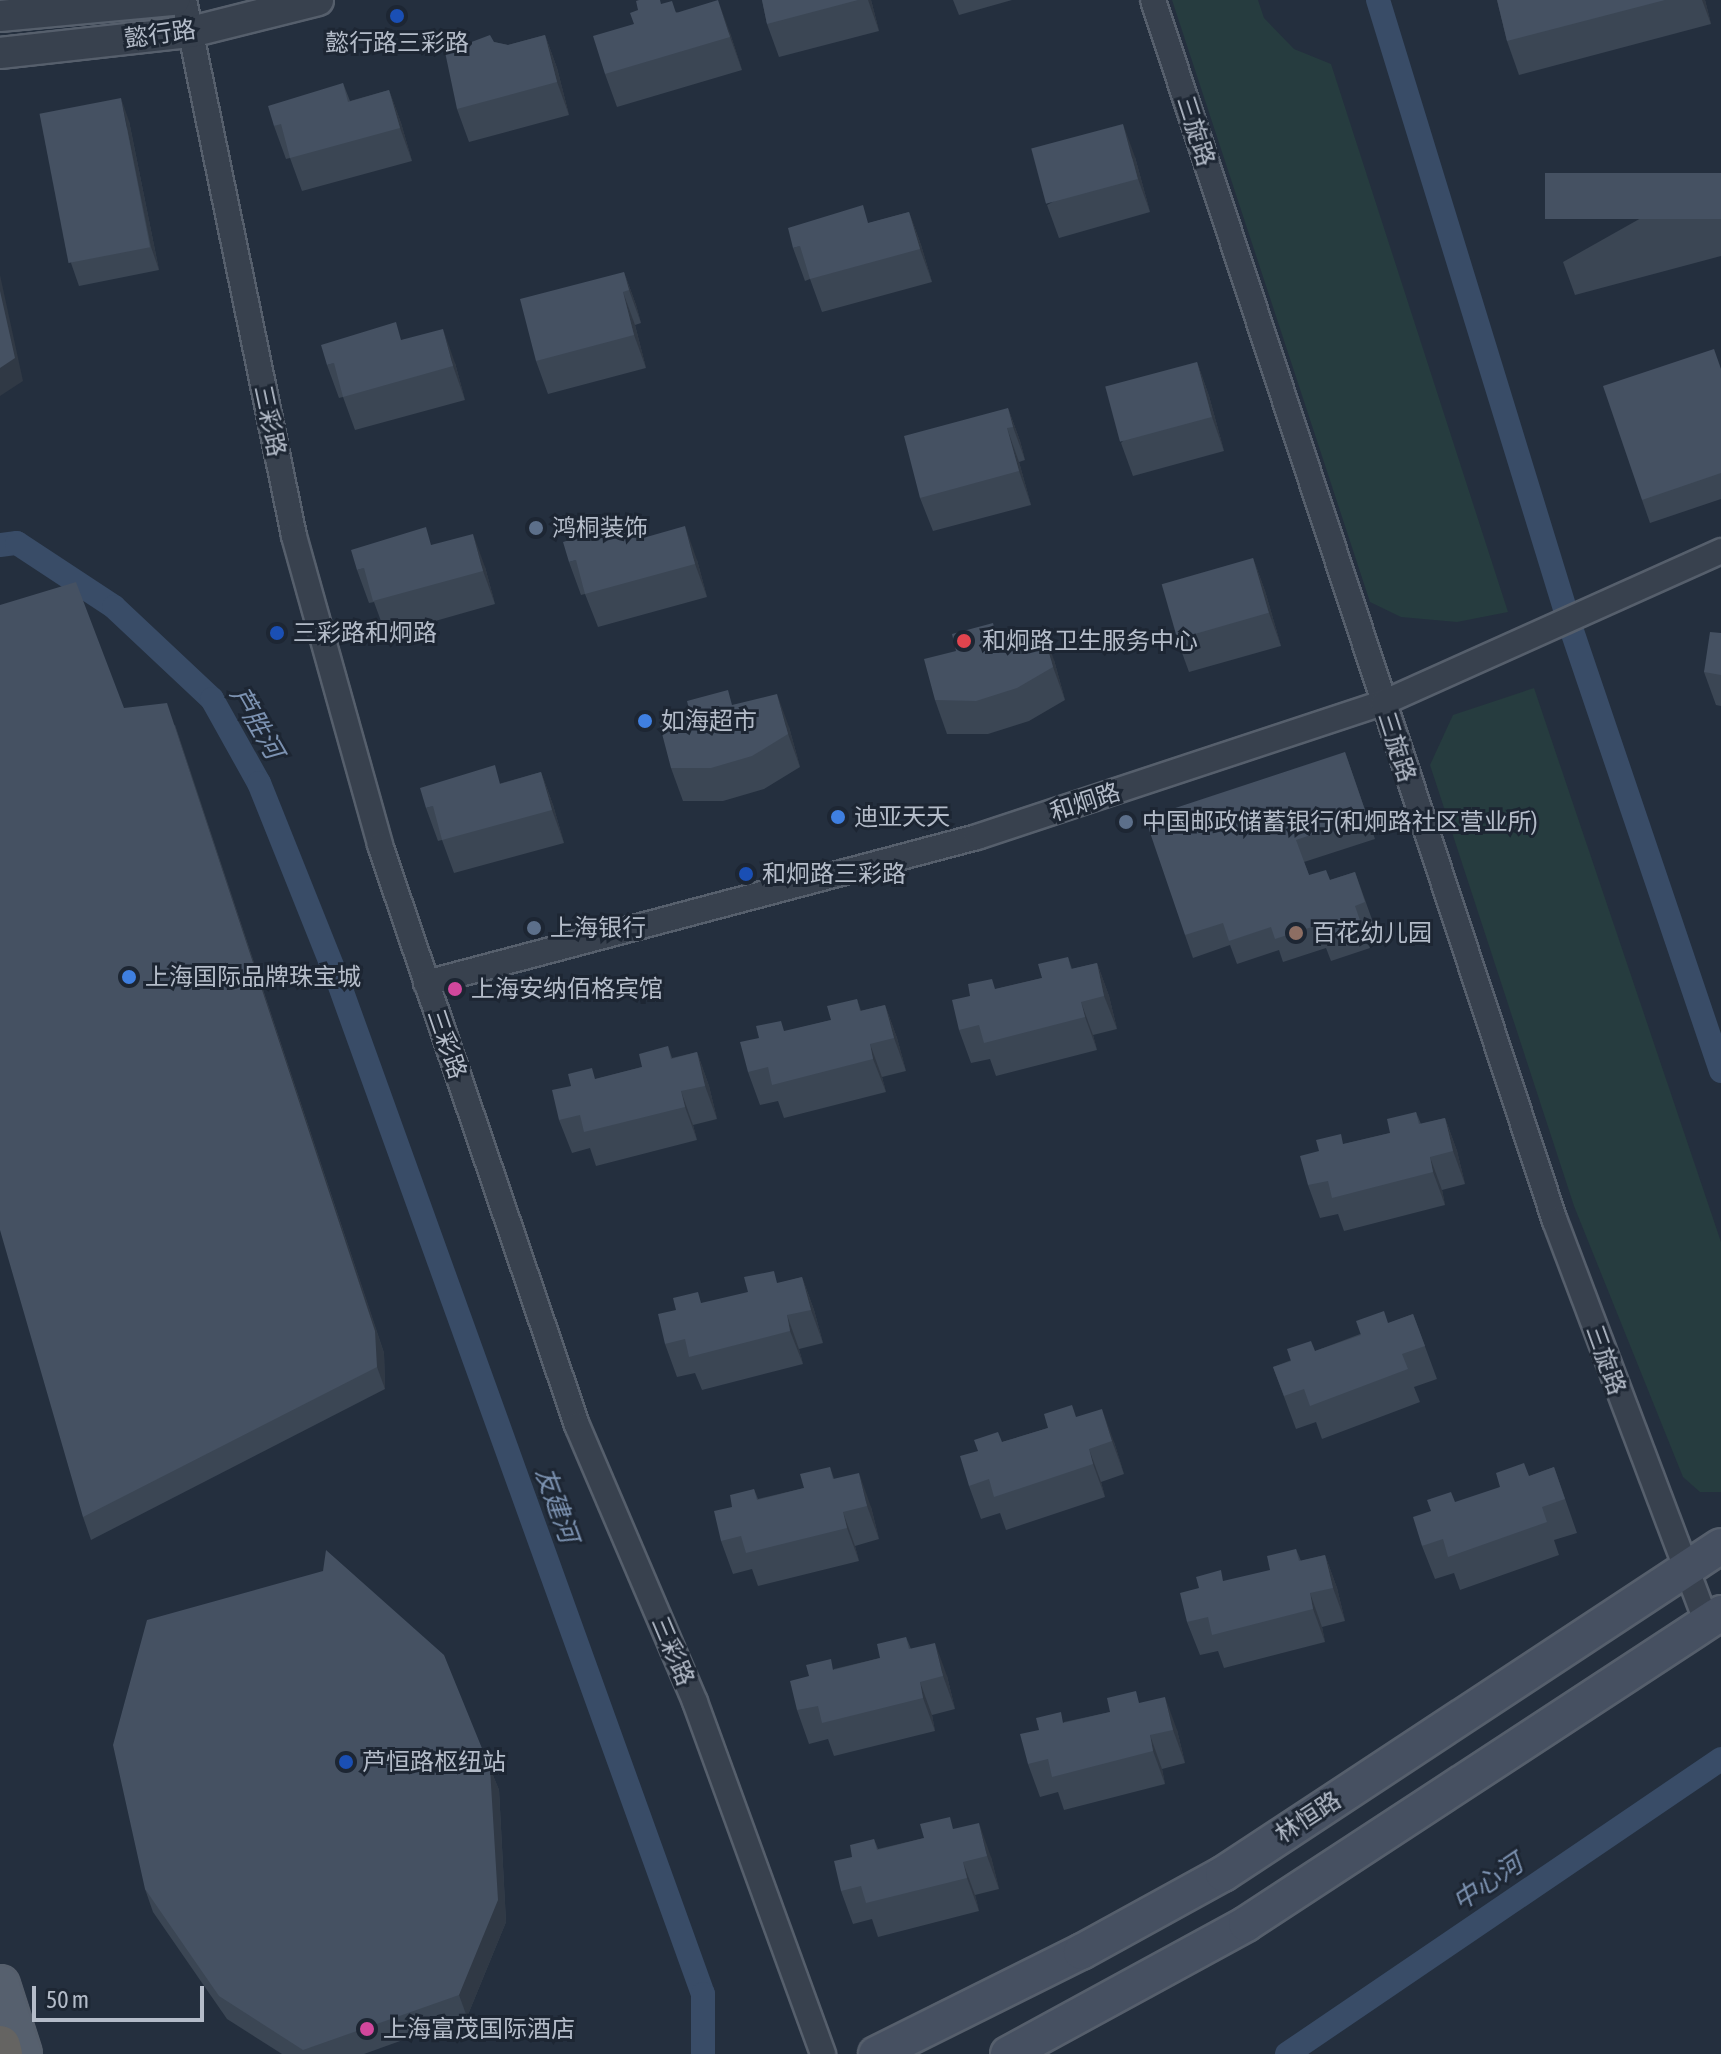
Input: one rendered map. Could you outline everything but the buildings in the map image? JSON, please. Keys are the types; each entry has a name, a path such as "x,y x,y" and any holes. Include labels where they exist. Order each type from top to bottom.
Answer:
{"highway":[{"path":"0,2046 2,2054"}],"main road":[{"name":"林恒路","path":"876,2054 1081,1952 1223,1874 1721,1546"},
{"path":"1008,2054 1246,1924 1714,1618"},
{"path":"0,1985 22,2054"}],"street":[{"name":"懿行路","path":"0,16 174,0"},
{"name":"三彩路","path":"184,0 294,536 380,845 577,1425 695,1702 823,2054"},
{"name":"懿行路","path":"0,53 191,32 318,0"},
{"name":"三旋路","path":"1153,0 1555,1221 1683,1571 1714,1618"},
{"name":"和炯路","path":"426,983 977,837 1383,703 1721,551"}],"green space":[{"path":"1172,0 1258,0 1264,18 1294,49 1331,64 1508,612 1457,622 1401,617 1370,602"},
{"path":"1534,688 1721,1242 1721,1492 1700,1492 1683,1477 1574,1206 1430,765 1453,715"}],"waterway":[{"path":"1378,0 1569,622 1721,1071"},
{"name":"友建河","path":"0,545 17,543 114,607 212,699 259,783 337,978 703,1994 703,2054"},
{"name":"中心河","path":"1287,2054 1721,1759"}],"place":[{"name":"懿行路三彩路","path":"397,16"},
{"name":"鸿桐装饰","path":"536,528"},
{"name":"三彩路和炯路","path":"277,633"},
{"name":"和炯路卫生服务中心","path":"964,641"},
{"name":"如海超市","path":"645,721"},
{"name":"迪亚天天","path":"838,817"},
{"name":"中国邮政储蓄银行(和炯路社区营业所)","path":"1126,822"},
{"name":"和炯路三彩路","path":"746,874"},
{"name":"上海银行","path":"534,928"},
{"name":"百花幼儿园","path":"1296,933"},
{"name":"上海国际品牌珠宝城","path":"129,977"},
{"name":"上海安纳佰格宾馆","path":"455,989"},
{"name":"芦恒路枢纽站","path":"346,1762"},
{"name":"上海富茂国际酒店","path":"367,2029"}],"water label":[{"name":"芦胜河","path":"256,723"}]}
